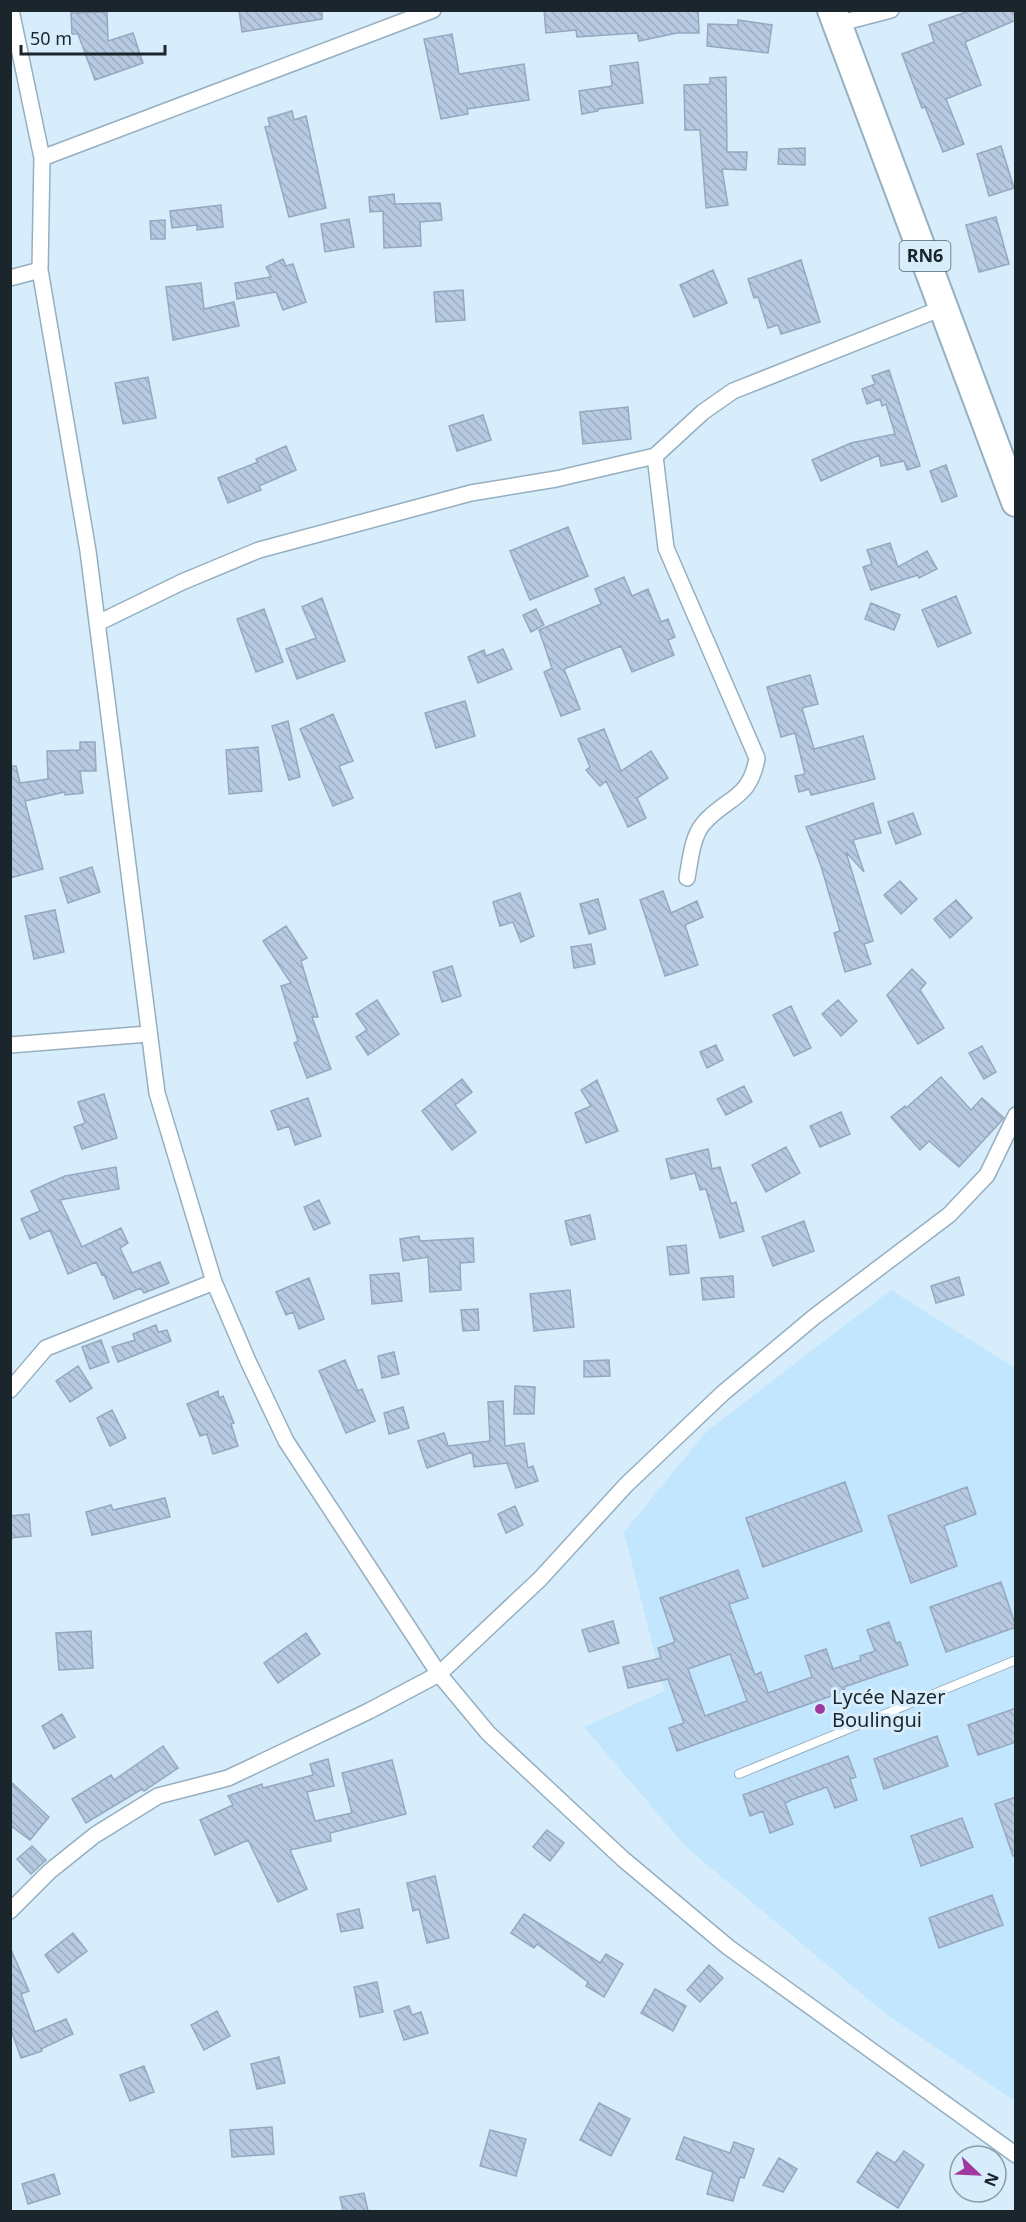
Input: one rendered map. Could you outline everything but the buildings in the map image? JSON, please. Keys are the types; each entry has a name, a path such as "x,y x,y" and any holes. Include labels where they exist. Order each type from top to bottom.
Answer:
{"highway":[{"name":"RN6","path":"834,17 1016,502"}],"street":[{"path":"11,10 42,158 40,270 88,551 157,1093 214,1282 286,1441 439,1674 488,1733 623,1859 728,1947 1016,2155"},
{"path":"42,158 433,10"},
{"path":"834,17 891,10"},
{"path":"10,278 40,270"},
{"path":"98,623 182,582 258,550 471,493 556,479 655,456 703,412 733,391 945,308"},
{"path":"655,456 666,548 757,758 747,788 702,825 693,847 687,878"},
{"path":"10,1045 148,1034"},
{"path":"10,1911 50,1871 95,1835 158,1796 228,1778 369,1711 439,1674 540,1579 626,1485 723,1393 814,1317 949,1215 987,1175 1016,1115"},
{"path":"10,1390 46,1348 214,1282"}],"lane":[{"path":"739,1774 1016,1660"}],"shaded area":[{"name":"Lycée Nazer Boulingui","path":"891,1290 1015,1368 1015,2101 886,2014 686,1847 584,1727 664,1691 624,1532 707,1431"}],"place":[{"name":"Lycée Nazer Boulingui","path":"820,1709"}]}
